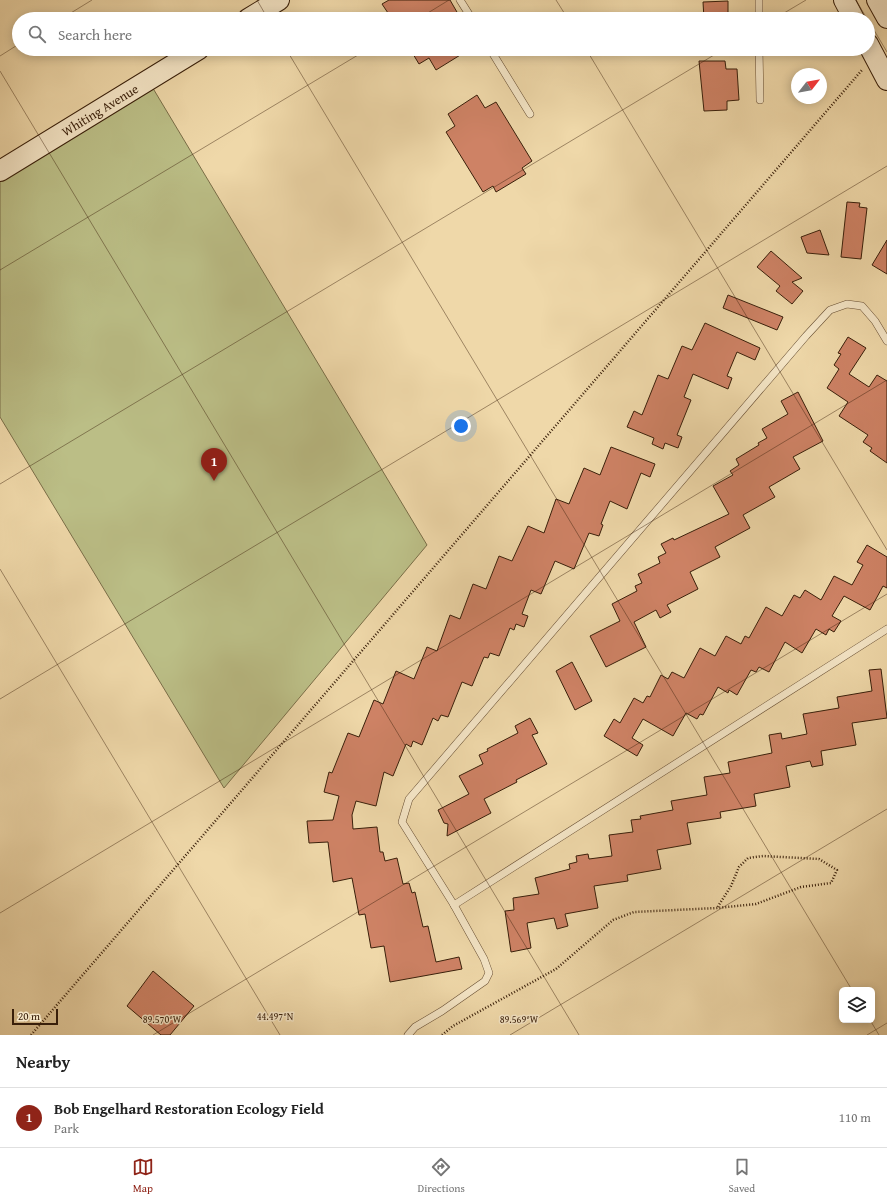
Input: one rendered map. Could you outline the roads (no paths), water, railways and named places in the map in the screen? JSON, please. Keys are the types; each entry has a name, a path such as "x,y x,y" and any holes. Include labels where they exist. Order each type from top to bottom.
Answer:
{"street":[{"path":"259,12 279,0"},
{"path":"844,0 850,12"},
{"path":"877,0 887,18"},
{"name":"Whiting Avenue","path":"0,171 188,56"},
{"path":"874,56 887,80"}],"lane":[{"path":"460,0 468,12"},
{"path":"759,0 759,12"},
{"path":"494,56 530,114"},
{"path":"759,56 760,100"},
{"path":"408,1035 415,1027 442,1011 485,981 489,973 484,959 454,905 402,822 409,799 806,336 830,310 847,304 862,306 875,321 887,341"},
{"path":"454,905 887,629"}],"place":[{"name":"Bob Engelhard Restoration Ecology Field","path":"214,481"}]}
